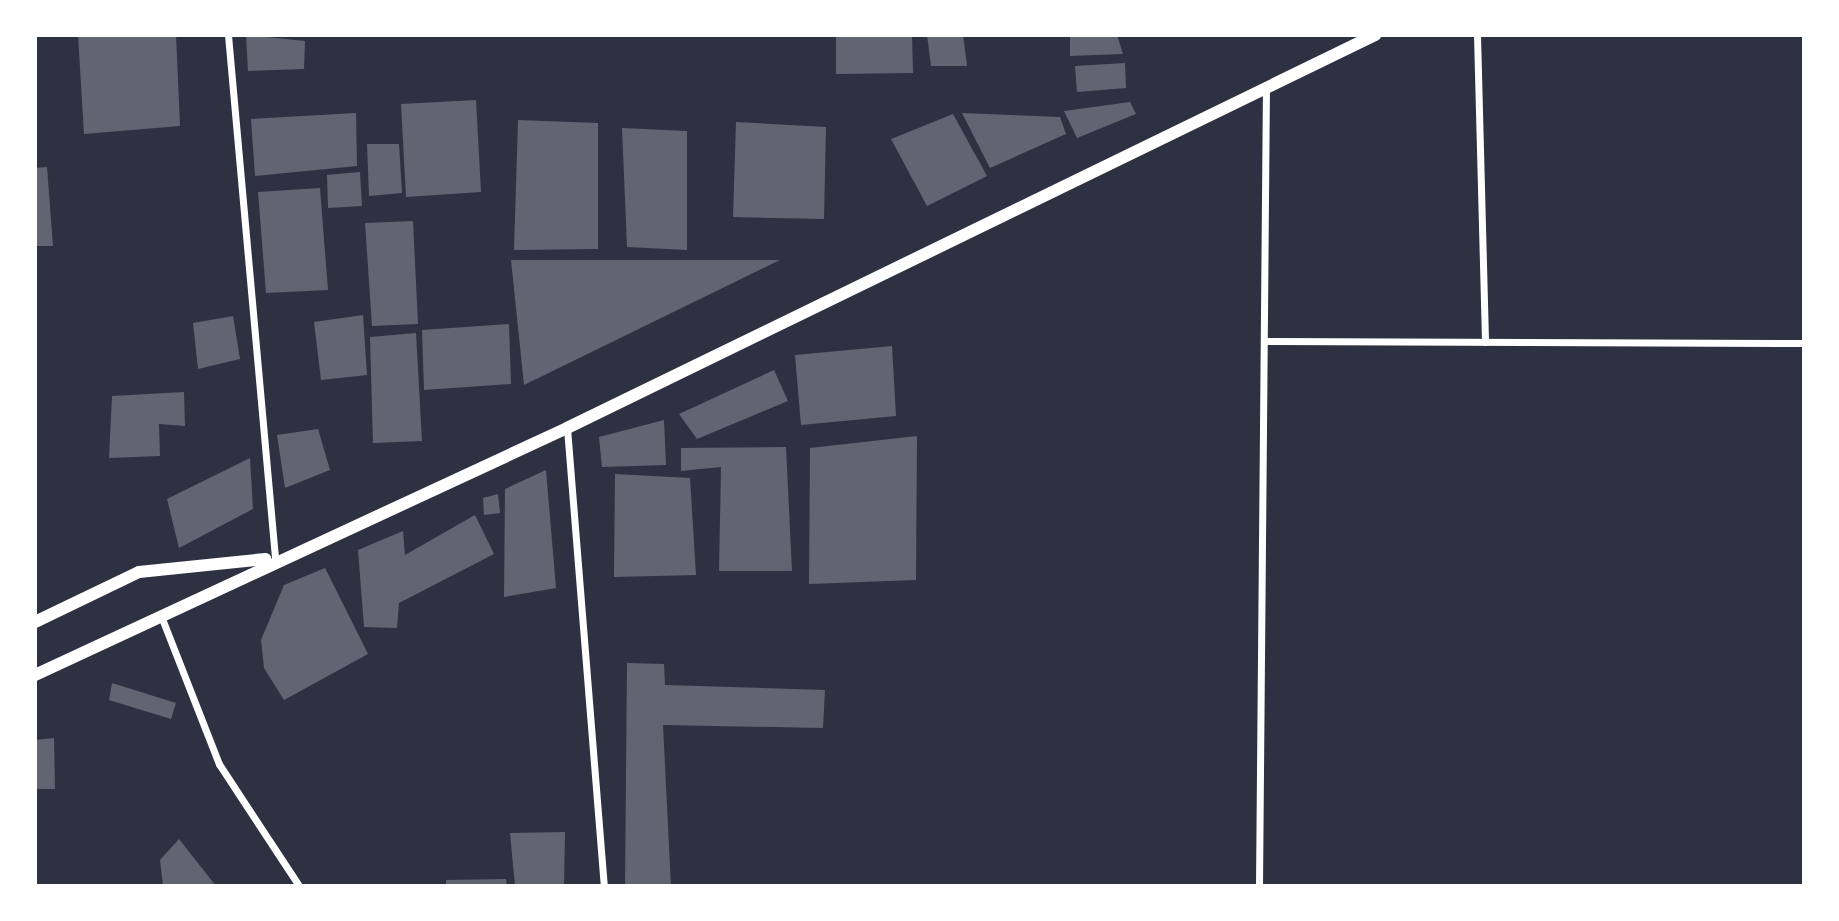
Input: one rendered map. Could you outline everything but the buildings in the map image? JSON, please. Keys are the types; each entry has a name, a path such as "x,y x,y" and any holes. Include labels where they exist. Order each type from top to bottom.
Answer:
{"street":[{"path":"228,35 275,558"},
{"path":"35,675 275,558 567,428 1374,35"},
{"path":"1477,35 1485,342"},
{"path":"1259,886 1266,88"},
{"path":"1264,341 1804,343"},
{"path":"567,428 604,886"},
{"path":"35,622 139,572 275,558"},
{"path":"161,615 219,764 299,886"}]}
